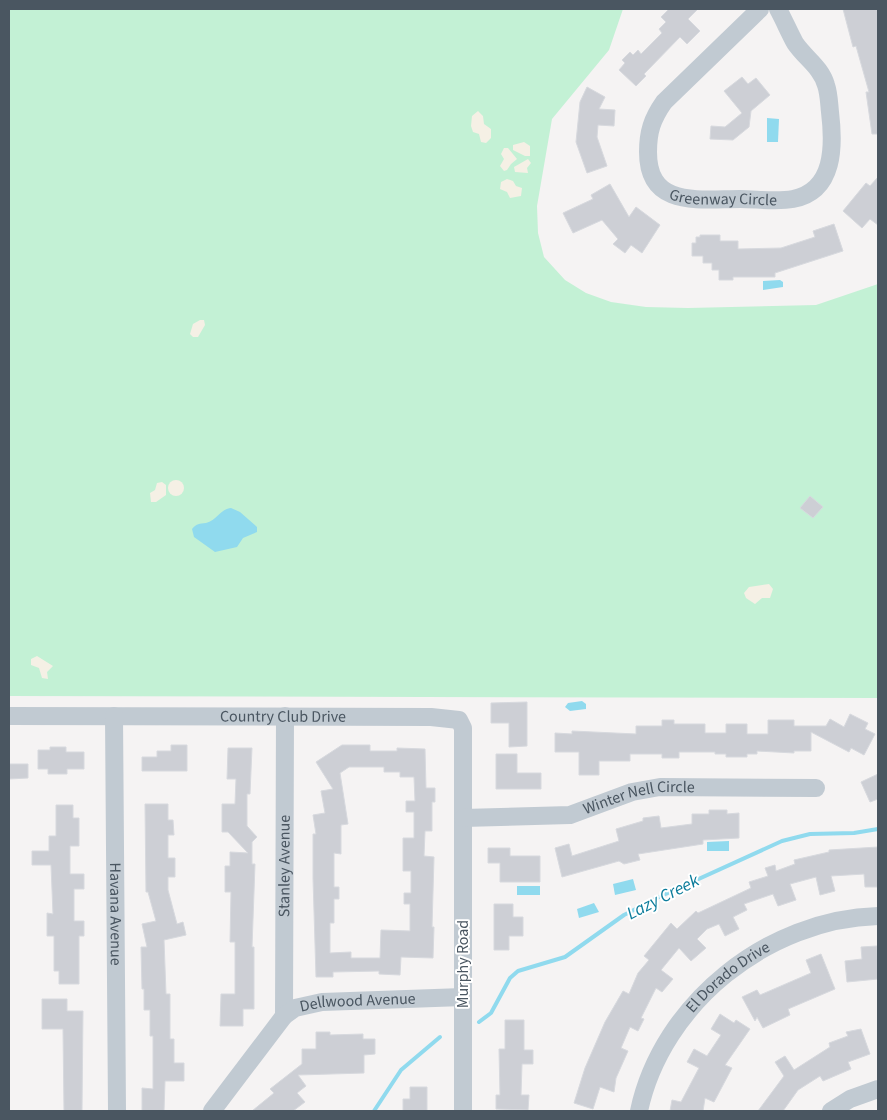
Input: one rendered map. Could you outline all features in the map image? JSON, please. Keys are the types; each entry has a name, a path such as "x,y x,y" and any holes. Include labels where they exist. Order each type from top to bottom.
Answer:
{"street":[{"name":"Greenway Circle","path":"760,9 664,102 654,115 648,138 648,166 653,180 662,190 675,196 692,199 792,199 809,194 825,174 830,164 834,140 827,88 815,65 796,43 778,9"},
{"name":"Country Club Drive","path":"9,716 431,716 459,720 463,728 464,818"},
{"name":"Havana Avenue","path":"114,716 117,1111"},
{"name":"Stanley Avenue","path":"284,1016 285,716"},
{"name":"Winter Nell Circle","path":"464,818 570,815 632,792 660,787 816,788"},
{"name":"Murphy Road","path":"463,1111 464,818"},
{"name":"El Dorado Drive","path":"639,1111 653,1068 674,1028 721,978 748,957 787,936 826,923 878,916"},
{"name":"Dellwood Avenue","path":"212,1111 284,1016 295,1008 322,1002 463,997"},
{"path":"831,1111 850,1099 878,1089"}],"green space":[{"path":"9,9 623,9 609,50 552,119 537,206 538,233 544,257 565,280 586,293 611,302 646,307 816,305 878,284 878,698 9,696"}],"sand":[{"path":"478,111 483,116 484,124 491,129 491,138 486,143 481,142 479,134 473,132 471,126 472,116"},
{"path":"524,142 530,146 530,156 525,156 513,150 513,145"},
{"path":"504,148 508,148 517,159 504,171 500,166 504,159 501,154"},
{"path":"528,159 531,163 527,168 528,173 515,172 514,167"},
{"path":"507,179 522,188 521,196 510,198 507,192 500,189 501,182"},
{"path":"204,320 205,325 198,337 193,337 190,334 193,324"},
{"path":"173,480 179,480 184,485 182,494 173,496 168,491 168,485"},
{"path":"162,482 166,485 166,495 156,502 151,502 150,493 155,490 157,483"},
{"path":"769,584 773,589 770,598 762,598 755,604 746,598 744,593 749,587"},
{"path":"37,656 53,666 47,672 48,679 42,678 39,668 31,665 31,659"}],"water":[{"path":"767,118 779,119 778,142 767,142"},
{"path":"780,280 783,282 783,287 763,290 763,281"},
{"path":"231,508 240,512 257,527 257,532 243,538 237,547 215,552 194,537 192,529 195,526 213,520 224,510"},
{"path":"582,701 586,704 586,709 570,711 565,707 568,703"},
{"path":"729,841 729,851 707,851 707,842"},
{"path":"633,879 636,890 615,895 613,884"},
{"path":"517,886 540,886 540,895 517,895"},
{"path":"594,903 599,912 579,918 577,909"}],"building":[{"path":"669,9 698,9 688,19 700,31 687,44 680,37 644,74 646,76 636,86 619,70 625,63 622,60 630,52 633,55 638,50 641,54 662,33 659,29 666,22 661,17"},
{"path":"843,9 878,9 878,134 872,134 866,92 869,92 856,46 853,47"},
{"path":"742,77 748,84 756,78 770,95 751,111 749,127 733,140 710,139 711,126 725,127 742,113 724,91"},
{"path":"587,87 605,97 599,109 615,110 614,126 598,125 597,137 607,166 587,173 576,142 580,102"},
{"path":"878,177 878,225 870,219 862,228 843,211 866,183 870,186"},
{"path":"610,184 629,217 636,207 660,225 642,253 631,245 625,253 613,244 618,239 602,220 573,233 563,213 593,199 591,195"},
{"path":"834,224 843,251 775,273 775,277 733,277 733,280 719,280 719,270 712,270 712,263 703,263 703,256 692,256 692,243 696,243 696,237 700,237 700,235 720,235 720,241 738,241 738,249 781,248 815,237 813,231"},
{"path":"810,496 823,507 813,518 800,508"},
{"path":"527,702 527,746 509,747 509,723 491,723 491,703"},
{"path":"850,714 868,723 865,729 875,734 864,755 851,748 849,752 811,732 811,751 794,751 794,753 757,751 757,754 747,754 747,757 726,757 726,754 715,754 715,752 679,752 679,758 662,758 662,754 630,754 630,761 599,761 599,775 579,775 579,752 555,752 555,733 572,734 572,731 636,734 636,726 662,726 662,720 674,720 674,724 705,724 705,733 726,733 726,724 747,724 747,734 768,734 768,720 794,720 794,726 826,726 830,719 844,727"},
{"path":"171,745 187,745 187,771 142,771 142,757 157,757 157,751 171,751"},
{"path":"342,745 370,745 370,751 397,751 397,748 425,749 426,788 435,788 435,802 432,802 432,831 425,831 424,856 434,857 433,958 401,957 400,975 379,974 379,971 333,972 333,977 316,977 313,834 316,834 313,815 325,813 321,791 333,789 316,762","holes":["349,767 384,767 384,772 400,772 400,777 414,777 415,801 406,801 406,812 414,812 414,838 403,838 403,871 411,871 411,893 404,893 404,904 410,904 410,931 381,930 380,958 351,958 351,952 330,953 330,923 334,923 334,899 339,899 339,887 334,887 334,853 341,854 341,825 348,824 340,773"]},
{"path":"50,747 66,747 66,752 84,752 84,769 67,769 67,774 48,774 48,769 38,769 38,750 50,750"},
{"path":"228,748 252,748 250,794 247,794 247,826 257,837 252,842 252,864 255,864 252,947 254,947 254,1009 243,1009 243,1026 220,1026 221,994 235,994 235,942 230,942 231,892 225,892 225,866 230,866 230,852 248,853 228,832 222,832 222,804 235,804 236,779 227,779"},
{"path":"496,754 517,754 517,773 541,773 541,789 496,789"},
{"path":"9,764 28,764 28,778 9,779"},
{"path":"878,774 878,799 870,802 861,782"},
{"path":"145,804 168,804 168,820 173,820 174,835 168,835 168,858 175,858 175,877 168,877 168,890 177,924 183,922 186,935 164,940 166,994 170,994 170,1039 174,1039 174,1063 184,1063 184,1081 165,1081 164,1111 142,1111 142,1088 153,1089 153,1036 150,1036 150,1010 144,1010 141,947 147,947 142,924 156,921 148,892 146,892"},
{"path":"56,805 73,805 73,818 79,818 79,846 70,846 70,874 84,874 84,889 74,889 74,921 84,921 84,936 79,936 79,984 59,984 59,971 54,971 54,936 47,936 47,913 53,914 51,865 32,865 32,851 49,851 49,836 56,836"},
{"path":"709,810 727,810 727,814 739,813 739,838 703,840 703,844 638,854 640,860 624,864 619,861 562,877 555,848 569,844 572,856 619,841 616,829 643,821 643,818 659,816 661,828 692,824 692,814 709,814"},
{"path":"878,847 878,887 865,887 864,874 831,876 835,891 820,895 816,877 790,884 796,900 778,906 773,894 744,904 747,910 733,917 739,929 725,936 719,924 707,929 697,939 706,948 691,961 679,948 661,970 673,979 662,992 656,988 641,1018 644,1019 638,1031 630,1027 621,1048 628,1051 616,1078 614,1092 600,1087 593,1109 574,1103 585,1068 605,1022 623,991 629,994 638,973 649,960 644,956 671,923 677,929 696,911 698,913 751,888 749,882 768,876 765,868 775,865 776,871 795,864 794,860 829,852 829,850"},
{"path":"488,848 510,848 510,856 540,856 540,882 500,882 500,863 488,863"},
{"path":"494,904 513,904 513,917 523,917 523,936 509,936 509,950 494,950"},
{"path":"877,946 878,979 847,982 845,961 862,959 861,947"},
{"path":"821,954 835,989 788,1009 790,1015 763,1028 757,1017 755,1021 742,997 757,990 760,995 811,973 806,960"},
{"path":"42,999 67,999 67,1011 83,1011 82,1111 64,1111 63,1029 42,1029"},
{"path":"720,1014 734,1023 736,1020 750,1029 725,1065 732,1068 714,1102 705,1098 703,1111 670,1111 672,1100 681,1102 699,1068 687,1062 694,1049 707,1056 721,1035 711,1029"},
{"path":"505,1020 524,1020 524,1050 533,1050 533,1064 522,1064 521,1095 529,1095 528,1110 496,1109 496,1095 500,1095 499,1049 505,1049"},
{"path":"861,1029 870,1054 848,1062 851,1069 823,1081 820,1076 798,1090 783,1111 758,1111 784,1076 775,1062 785,1056 794,1070 830,1047 829,1043 848,1036 846,1032"},
{"path":"316,1032 330,1032 330,1035 363,1034 363,1039 375,1039 375,1054 364,1055 364,1073 298,1075 306,1086 297,1093 305,1102 293,1111 252,1111 274,1093 270,1089 302,1064 302,1049 316,1049"},
{"path":"410,1087 427,1087 427,1111 403,1111 403,1099 410,1099"}],"waterway":[{"name":"Lazy Creek","path":"479,1022 491,1013 510,978 518,971 565,957 624,915 659,897 782,841 810,834 854,833 878,829"},
{"name":"Lazy Creek","path":"374,1111 401,1070 440,1037"}]}
